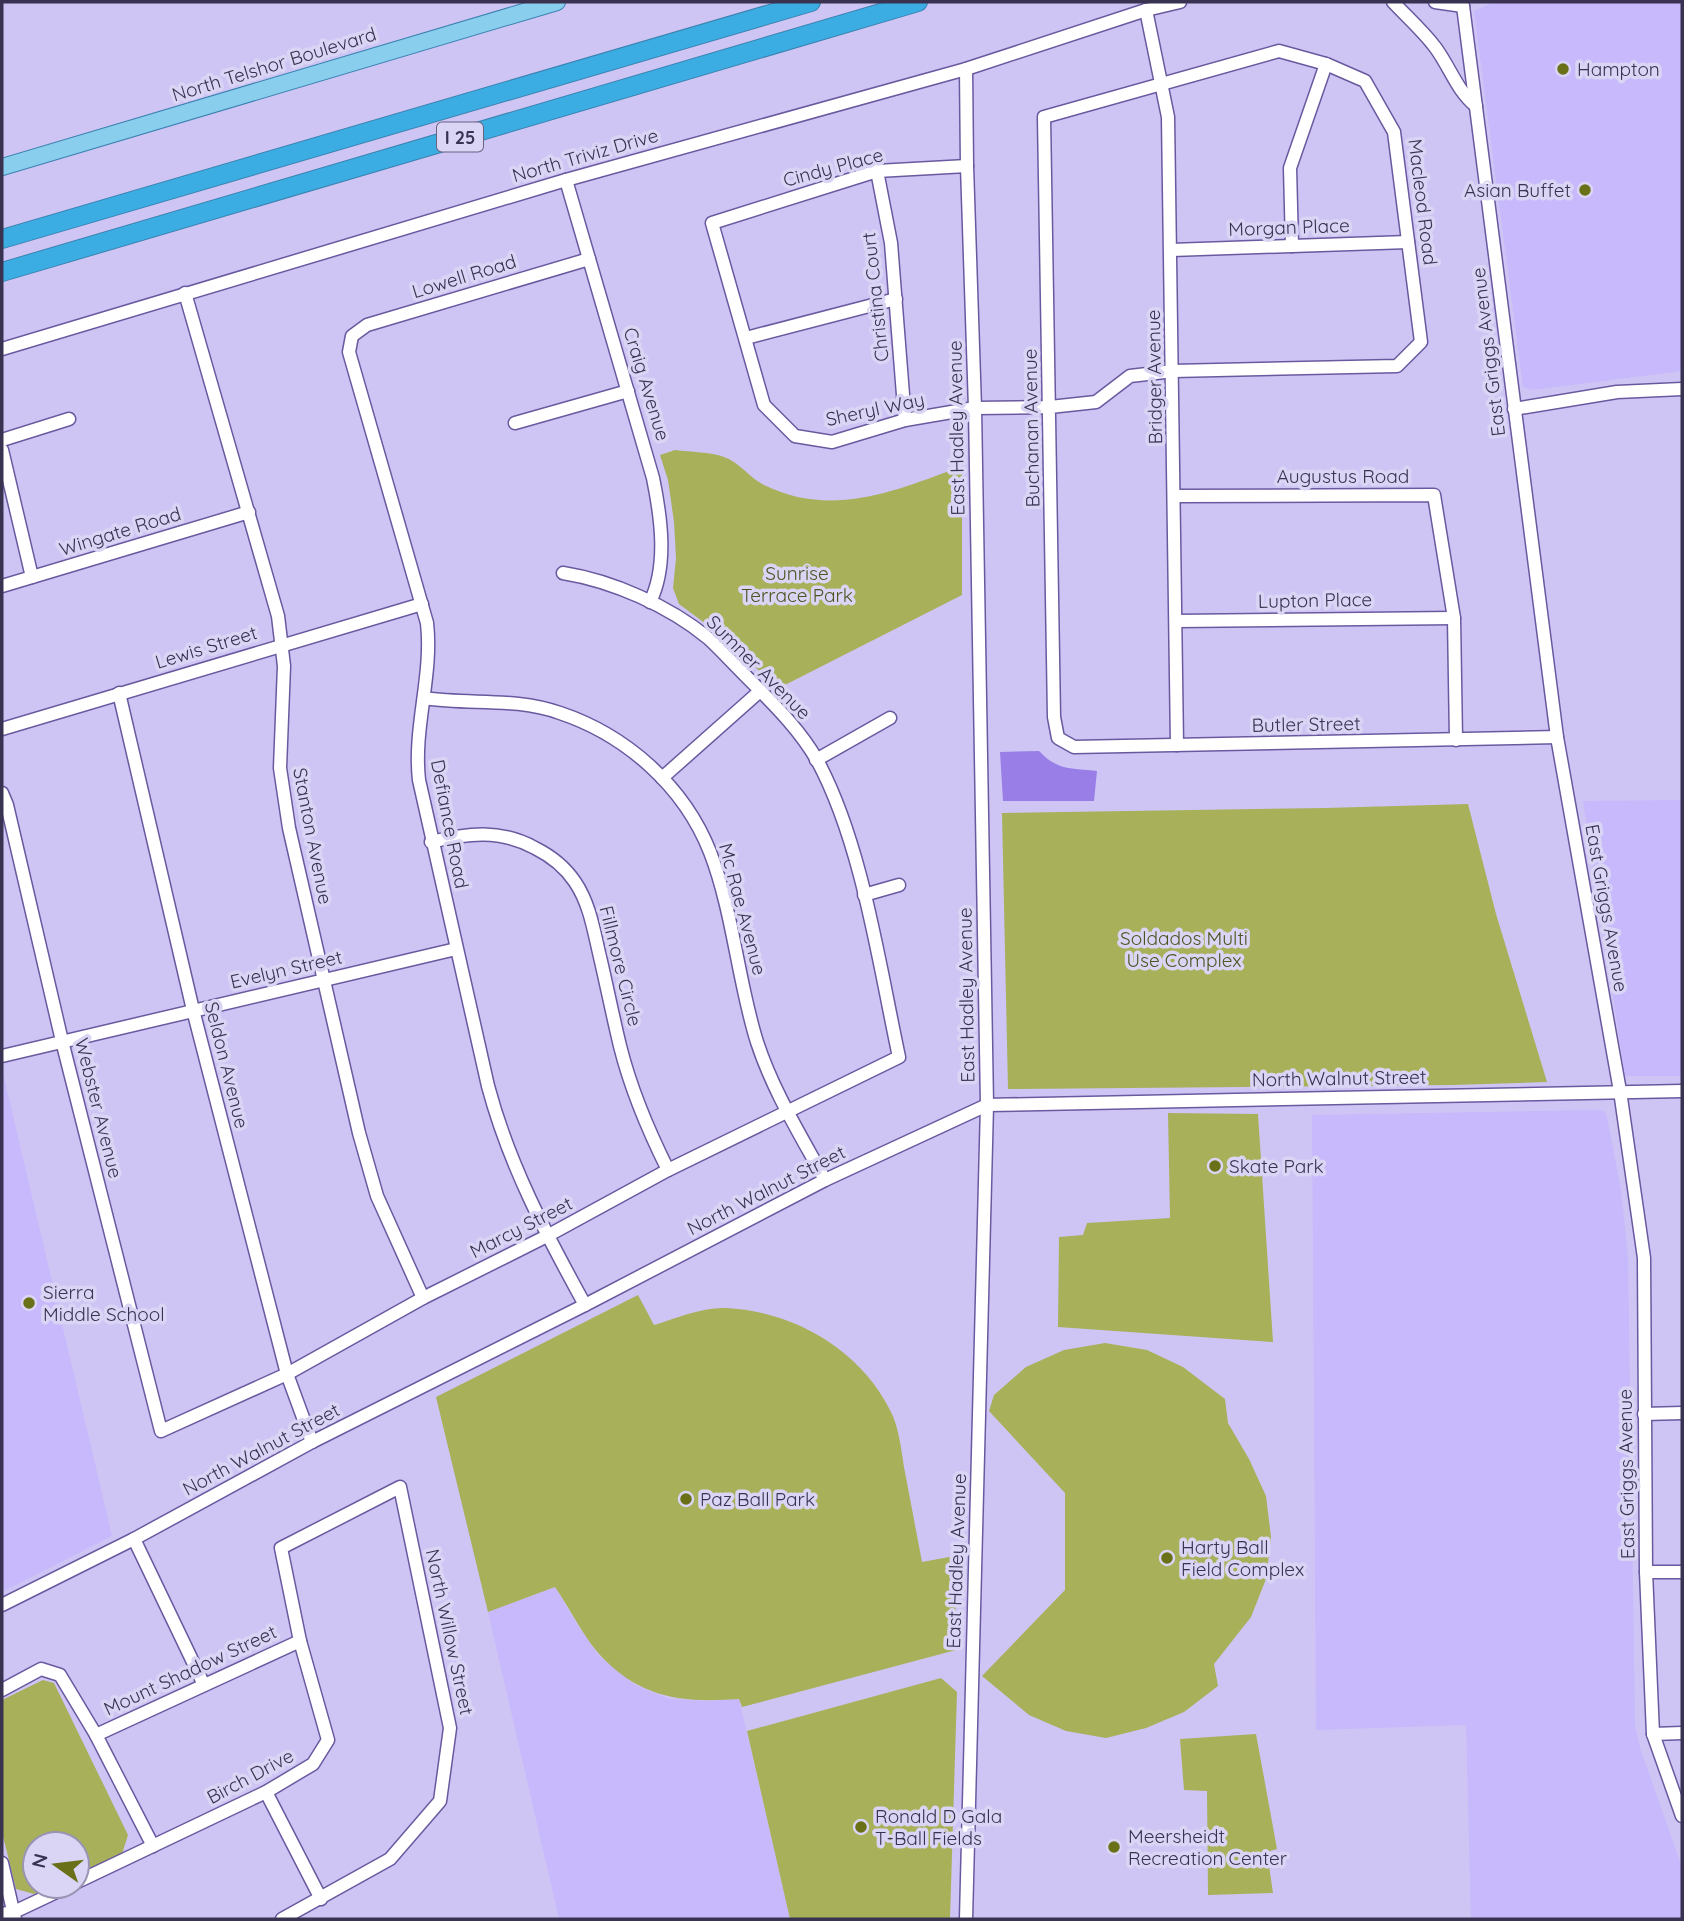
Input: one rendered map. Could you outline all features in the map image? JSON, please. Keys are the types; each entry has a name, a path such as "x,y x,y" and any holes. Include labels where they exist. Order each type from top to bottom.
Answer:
{"highway":[{"name":"I 25","path":"2,239 811,2"},
{"name":"I 25","path":"2,272 918,2"}],"main road":[{"name":"North Telshor Boulevard","path":"2,167 557,2"}],"street":[{"name":"North Triviz Drive","path":"2,349 566,180 966,69 1146,10 1180,2"},
{"path":"1393,2 1424,33 1465,98 1476,106"},
{"path":"1434,2 1468,4"},
{"name":"East Griggs Avenue","path":"1468,4 1476,106 1557,737 1620,1091 1644,1258 1646,1572 1653,1734 1682,1815"},
{"name":"Bridger Avenue","path":"1146,10 1168,117 1177,745"},
{"name":"Macleod Road","path":"1044,117 1279,51 1325,64 1364,81 1394,132 1421,342 1398,366"},
{"path":"1292,246 1290,168 1325,64"},
{"name":"East Hadley Avenue","path":"966,69 975,408 987,1105 966,1919"},
{"name":"Buchanan Avenue","path":"1044,117 1051,407 1054,716 1058,738"},
{"name":"Cindy Place","path":"712,223 877,170 967,166"},
{"name":"Christina Court","path":"877,170 891,243 905,421"},
{"name":"Craig Avenue","path":"566,180 650,465 659,520 659,570 650,602"},
{"name":"Sheryl Way","path":"712,223 764,405 795,436 832,442 905,421 975,408 1051,407 1096,402 1130,376 1173,371 1398,366"},
{"name":"Morgan Place","path":"1171,250 1408,242"},
{"name":"Lowell Road","path":"347,334 367,325 589,259"},
{"name":"Stanton Avenue","path":"185,293 275,601 282,645 283,693 279,744 282,790 359,1133 377,1196 423,1298"},
{"path":"746,338 896,299"},
{"name":"Defiance Road","path":"347,334 350,358 422,604 429,645 417,738 418,770 431,842 497,1121 512,1163 547,1236 585,1305"},
{"path":"1514,409 1618,392 1682,389"},
{"path":"515,423 628,390"},
{"path":"2,440 69,419"},
{"path":"2,450 32,578"},
{"name":"Augustus Road","path":"1175,496 1434,495 1454,618 1456,740"},
{"name":"Wingate Road","path":"2,586 249,512"},
{"name":"Sumner Avenue","path":"563,573 650,602 709,639 786,717 817,760 843,819 864,895 899,1057"},
{"name":"Lewis Street","path":"2,729 422,604"},
{"name":"Lupton Place","path":"1177,621 1454,618"},
{"path":"662,778 760,691"},
{"name":"Seldon Avenue","path":"120,693 193,1010 287,1374 312,1442"},
{"name":"Mc Rae Avenue","path":"424,698 519,702 561,713 615,739 662,778 694,819 710,852 757,1041 788,1111 825,1180"},
{"path":"817,760 890,718"},
{"name":"Butler Street","path":"1058,738 1074,747 1557,737"},
{"name":"Webster Avenue","path":"2,793 161,1432"},
{"name":"Fillmore Circle","path":"431,842 483,833 507,836 551,857 577,884 589,911 628,1075 644,1121 668,1170"},
{"path":"864,895 899,885"},
{"name":"Evelyn Street","path":"2,1056 456,949"},
{"name":"Marcy Street","path":"161,1432 287,1374 423,1298 547,1236 668,1170 899,1057"},
{"name":"North Walnut Street","path":"2,1605 134,1539 312,1442 585,1305 825,1180 987,1105 1682,1091"},
{"path":"1644,1414 1682,1413"},
{"name":"North Willow Street","path":"281,1548 400,1487 450,1728 440,1801 390,1859 282,1919"},
{"path":"134,1539 204,1685"},
{"name":"Birch Drive","path":"91,1875 266,1792 313,1765 328,1740 300,1641 281,1548"},
{"path":"1646,1572 1682,1572"},
{"name":"Mount Shadow Street","path":"96,1735 300,1641"},
{"path":"2,1690 41,1670 60,1675 96,1735 153,1846"},
{"path":"1653,1734 1682,1733"},
{"path":"266,1792 321,1899"},
{"path":"2,1863 10,1915 41,1900"}],"shaded area":[{"path":"1494,2 1682,2 1682,371 1532,390 1523,387 1474,11"},
{"path":"1039,751 1059,765 1097,771 1094,801 1003,801 1000,752"},
{"path":"1682,800 1682,1076 1625,1076 1583,801"},
{"name":"Sierra Middle School","path":"2,1069 112,1536 2,1592"},
{"path":"1605,1112 1607,1117 1621,1190 1628,1257 1635,1724 1640,1748 1682,1867 1682,1919 1471,1919 1466,1725 1316,1730 1312,1115"},
{"path":"555,1587 599,1656 635,1685 669,1699 739,1699 790,1919 559,1919 488,1612"}],"green space":[{"name":"Sunrise Terrace Park","path":"675,450 724,457 764,485 812,499 859,498 906,487 952,470 962,470 962,595 777,689 733,644 679,604 673,588 676,558 674,522 668,480 660,455"},
{"name":"Soldados Multi Use Complex","path":"1468,804 1496,914 1547,1082 1008,1089 1002,813"},
{"path":"1168,1113 1258,1114 1273,1342 1058,1327 1059,1237 1083,1235 1087,1223 1170,1218"},
{"name":"Paz Ball Park","path":"638,1295 654,1325 708,1309 751,1311 800,1326 843,1352 861,1369 877,1389 896,1424 922,1562 955,1556 956,1650 742,1707 739,1699 681,1698 664,1695 631,1681 615,1670 594,1648 555,1587 488,1612 436,1397"},
{"name":"Harty Ball Field Complex","path":"1105,1343 1147,1350 1183,1367 1225,1399 1228,1423 1266,1496 1271,1537 1266,1579 1251,1617 1214,1664 1218,1686 1184,1712 1146,1728 1106,1738 1066,1731 1029,1715 982,1676 1065,1590 1065,1493 989,1411 994,1395 1026,1367 1064,1350"},
{"name":"Ronald D Gala T-Ball Fields","path":"941,1678 957,1692 950,1919 790,1919 747,1731"},
{"path":"43,1680 54,1683 128,1835 122,1854 91,1868 91,1830 21,1830 21,1890 16,1889 2,1832 2,1700"},
{"path":"1256,1734 1277,1849 1267,1852 1273,1893 1208,1895 1207,1791 1184,1790 1180,1739"}],"place":[{"name":"Hampton","path":"1563,69"},
{"name":"Asian Buffet","path":"1585,190"},
{"name":"Skate Park","path":"1215,1166"},
{"name":"Sierra Middle School","path":"29,1303"},
{"name":"Paz Ball Park","path":"686,1499"},
{"name":"Harty Ball Field Complex","path":"1167,1558"},
{"name":"Ronald D Gala T-Ball Fields","path":"861,1827"},
{"name":"Meersheidt Recreation Center","path":"1114,1847"}]}
